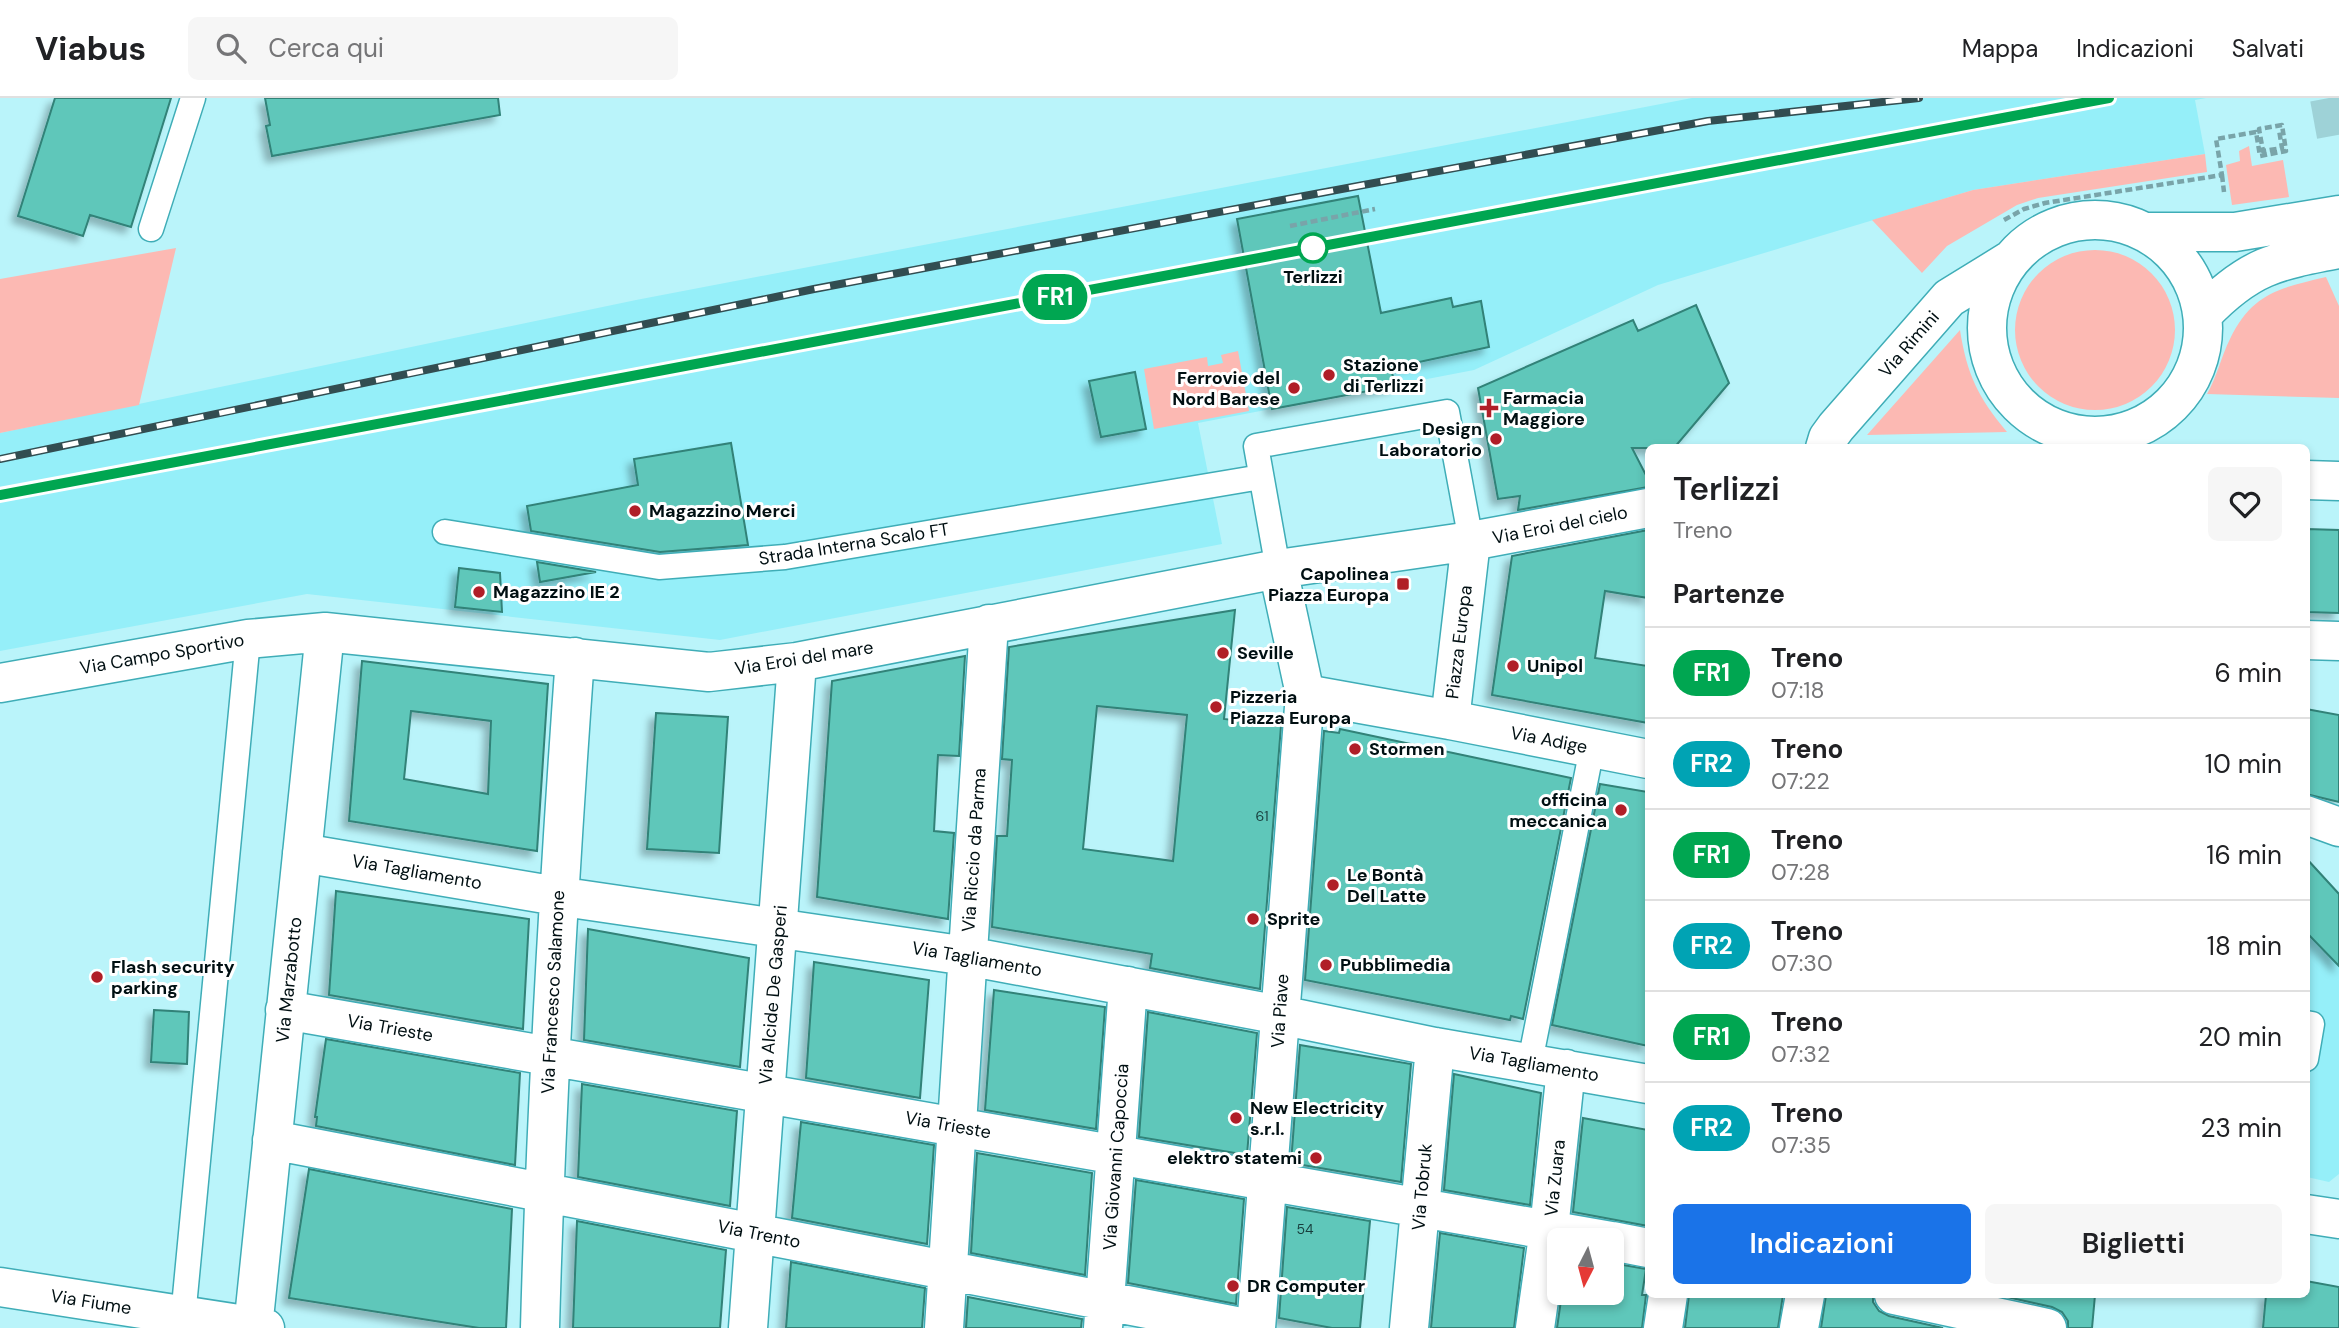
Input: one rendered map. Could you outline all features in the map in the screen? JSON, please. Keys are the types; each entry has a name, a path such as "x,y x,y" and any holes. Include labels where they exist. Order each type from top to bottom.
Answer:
{"street":[{"path":"2203,314 2222,295 2290,241 2339,215"},
{"path":"2109,221 2144,232 2165,246 2180,262 2195,287 2203,314 2203,332 2197,365 2180,395 2168,408 2147,423 2098,442 2041,422 2014,401 2000,380 1990,356 1987,324 1993,290 2011,260 2038,236 2072,222 2109,221"},
{"path":"2144,232 2235,232 2339,250"},
{"name":"Via Rimini","path":"1826,444 1836,427 1949,298 2011,260"},
{"path":"2310,480 2339,481"},
{"name":"Via Eroi del cielo","path":"1471,541 1645,509"},
{"path":"1278,569 1471,541"},
{"name":"Piazza Europa","path":"1278,569 1305,694 1450,720 1471,541"},
{"name":"Via Eroi del mare","path":"325,632 709,672 797,662 1278,569"},
{"name":"Via Riccio da Parma","path":"944,1328 989,624"},
{"name":"Via Campo Sportivo","path":"0,683 248,639 325,632"},
{"name":"Via Marzabotto","path":"257,1327 272,1140 325,632"},
{"path":"2310,640 2339,641"},
{"name":"Via Francesco Salamone","path":"540,1328 543,1193 558,896 575,657"},
{"name":"Via Alcide De Gasperi","path":"748,1328 797,662"},
{"name":"Via Piave","path":"1256,1328 1305,694"},
{"name":"Via Adige","path":"1450,720 1645,758"},
{"path":"2310,816 2339,827"},
{"name":"Via Tagliamento","path":"302,853 558,896 967,956 1645,1083"},
{"name":"Via Giovanni Capoccia","path":"1104,1314 1128,986"},
{"name":"Via Trieste","path":"285,1010 1547,1229"},
{"name":"Via Tobruk","path":"1409,1328 1435,1046"},
{"name":"Via Zuara","path":"1548,1065 1549,1228"},
{"name":"Via Trento","path":"272,1140 948,1270 1104,1314 1246,1328"},
{"path":"2310,1215 2339,1219"},
{"name":"Via Zuara","path":"1535,1328 1547,1243"},
{"name":"Via Trieste","path":"1624,1243 1645,1247"},
{"name":"Via Fiume","path":"0,1287 257,1327"},
{"path":"1663,1328 1668,1298"},
{"path":"1799,1328 1804,1298"},
{"path":"1902,1298 1930,1308 2046,1328 2048,1298"}],"lane":[{"path":"151,229 193,98"},
{"name":"Piazza Europa","path":"1278,569 1256,446 1447,412 1471,541"},
{"name":"Strada Interna Scalo FT","path":"445,532 659,567 785,557 1131,486 1261,477"},
{"path":"183,1317 248,639"},
{"path":"1548,1065 1592,748"}],"path":[{"path":"2280,127 2282,148 2263,151 2259,129 2280,127"},
{"path":"2256,132 2260,156 2286,151 2280,127"},
{"path":"1290,226 1376,209"}],"shaded area":[{"path":"1692,98 2206,98 2195,100 2205,154 1973,190 1658,285 1474,370 1198,423 1222,544 720,640 307,594 0,651 0,433 636,300"},
{"path":"2249,146 2252,166 2283,160 2289,197 2232,205 2226,165 2240,161 2239,151"},
{"path":"2205,154 2207,172 2038,198 2017,205 1947,246 1922,273 1872,220 1973,190"},
{"path":"176,248 139,405 0,433 0,279"},
{"path":"2095,250 2126,256 2152,273 2169,299 2175,330 2169,361 2152,387 2126,404 2095,410 2064,404 2038,387 2021,361 2015,330 2021,299 2038,273 2064,256"},
{"path":"2326,277 2339,306 2339,398 2207,394 2230,339 2248,311 2281,289"},
{"path":"1960,330 1966,360 1975,385 1988,408 2007,432 1867,435"},
{"path":"1238,351 1249,411 1154,429 1144,369 1207,357 1208,366 1223,363 1221,355"},
{"path":"2310,936 2339,966 2339,1174 2329,1182 2310,1178"}],"building":[{"path":"55,98 171,98 131,227 90,215 83,236 18,216"},
{"path":"265,98 498,98 500,115 272,156 266,126 270,125"},
{"path":"1358,196 1381,313 1451,298 1453,307 1481,301 1489,347 1391,368 1395,386 1272,409 1237,219"},
{"path":"1696,305 1729,383 1677,444 1645,444 1645,448 1632,448 1645,473 1645,488 1518,510 1520,496 1498,499 1478,388 1633,320 1638,331"},
{"path":"1135,372 1146,429 1101,437 1089,381"},
{"name":"Magazzino Merci","path":"731,443 748,545 660,552 531,531 527,506 638,485 634,459"},
{"path":"2310,529 2339,530 2339,613 2310,612"},
{"path":"1645,531 1645,598 1605,591 1595,658 1645,666 1645,722 1492,695 1512,556"},
{"path":"537,562 596,572 540,582"},
{"path":"459,568 500,573 502,612 455,607"},
{"path":"1235,610 1224,719 1281,726 1260,989 1150,968 1152,954 992,927 997,836 1007,836 1012,760 1002,759 1009,647","holes":["1097,706 1187,715 1173,861 1083,849"]},
{"path":"965,656 959,756 938,755 934,831 954,833 948,919 817,897 832,681"},
{"path":"362,661 548,684 537,851 349,821","holes":["411,711 491,721 488,794 404,779"]},
{"path":"2310,710 2339,715 2339,802 2310,795"},
{"path":"656,713 728,717 719,853 647,849"},
{"path":"1340,729 1571,778 1523,1019 1511,1016 1510,1020 1305,980 1324,731 1339,733"},
{"path":"1600,784 1645,792 1645,1045 1552,1025"},
{"path":"2310,862 2339,894 2339,966 2310,936"},
{"path":"336,891 529,919 523,1029 329,995"},
{"path":"588,929 749,958 740,1067 584,1040"},
{"path":"814,962 929,980 920,1098 806,1078"},
{"path":"994,990 1105,1007 1096,1129 985,1110"},
{"path":"154,1010 189,1012 187,1064 151,1062"},
{"path":"1148,1012 1257,1033 1247,1155 1139,1137"},
{"path":"326,1039 520,1073 515,1165 316,1126"},
{"path":"1300,1045 1411,1064 1401,1182 1291,1163"},
{"path":"1454,1074 1541,1093 1530,1205 1444,1190"},
{"path":"582,1084 737,1111 730,1206 578,1177"},
{"path":"1583,1118 1645,1129 1645,1225 1573,1212"},
{"path":"801,1122 934,1145 927,1244 792,1218"},
{"path":"977,1153 1092,1173 1085,1275 971,1253"},
{"path":"309,1169 512,1209 506,1328 479,1328 289,1298"},
{"path":"1136,1180 1244,1199 1236,1304 1128,1283"},
{"path":"1287,1207 1370,1221 1360,1328 1332,1328 1279,1318"},
{"path":"577,1221 726,1250 720,1328 573,1328"},
{"path":"1440,1233 1524,1248 1514,1328 1431,1328"},
{"path":"791,1262 925,1288 922,1328 786,1328"},
{"path":"1624,1265 1645,1269 1642,1295 1646,1298 1642,1328 1557,1328 1560,1306 1624,1306"},
{"path":"2310,1282 2339,1287 2339,1328 2263,1328 2266,1298 2310,1298"},
{"path":"968,1297 1082,1319 1081,1328 966,1328"},
{"path":"1689,1298 1783,1298 1778,1328 1685,1328"},
{"path":"1826,1298 1873,1298 1879,1311 1889,1316 1943,1328 1821,1328"},
{"path":"2012,1298 2095,1298 2092,1328 2068,1328 2068,1321 2062,1312 2052,1307"}],"tunnel":[{"path":"2329,98 2339,153"}],"railway":[{"path":"0,459 814,289 1288,199 1708,121 1919,98"},
{"path":"0,495 2109,98"}],"train":[{"name":"FR1","path":"0,495 2109,98"}],"place":[{"name":"Terlizzi","path":"1313,248"},
{"name":"Stazione di Terlizzi","path":"1329,375"},
{"name":"Ferrovie del Nord Barese","path":"1294,388"},
{"name":"Farmacia Maggiore","path":"1489,408"},
{"name":"Design Laboratorio","path":"1496,439"},
{"name":"Magazzino Merci","path":"635,511"},
{"name":"Capolinea Piazza Europa","path":"1403,584"},
{"name":"Magazzino IE 2","path":"479,592"},
{"name":"Seville","path":"1223,653"},
{"name":"Unipol","path":"1513,666"},
{"name":"Pizzeria Piazza Europa","path":"1216,707"},
{"name":"Stormen","path":"1355,749"},
{"name":"officina meccanica","path":"1621,810"},
{"name":"Le Bontà Del Latte","path":"1333,885"},
{"name":"Sprite","path":"1253,919"},
{"name":"Pubblimedia","path":"1326,965"},
{"name":"Flash security parking","path":"97,977"},
{"name":"New Electricity s.r.l.","path":"1236,1118"},
{"name":"elektro statemi","path":"1316,1158"},
{"name":"DR Computer","path":"1233,1286"}]}
